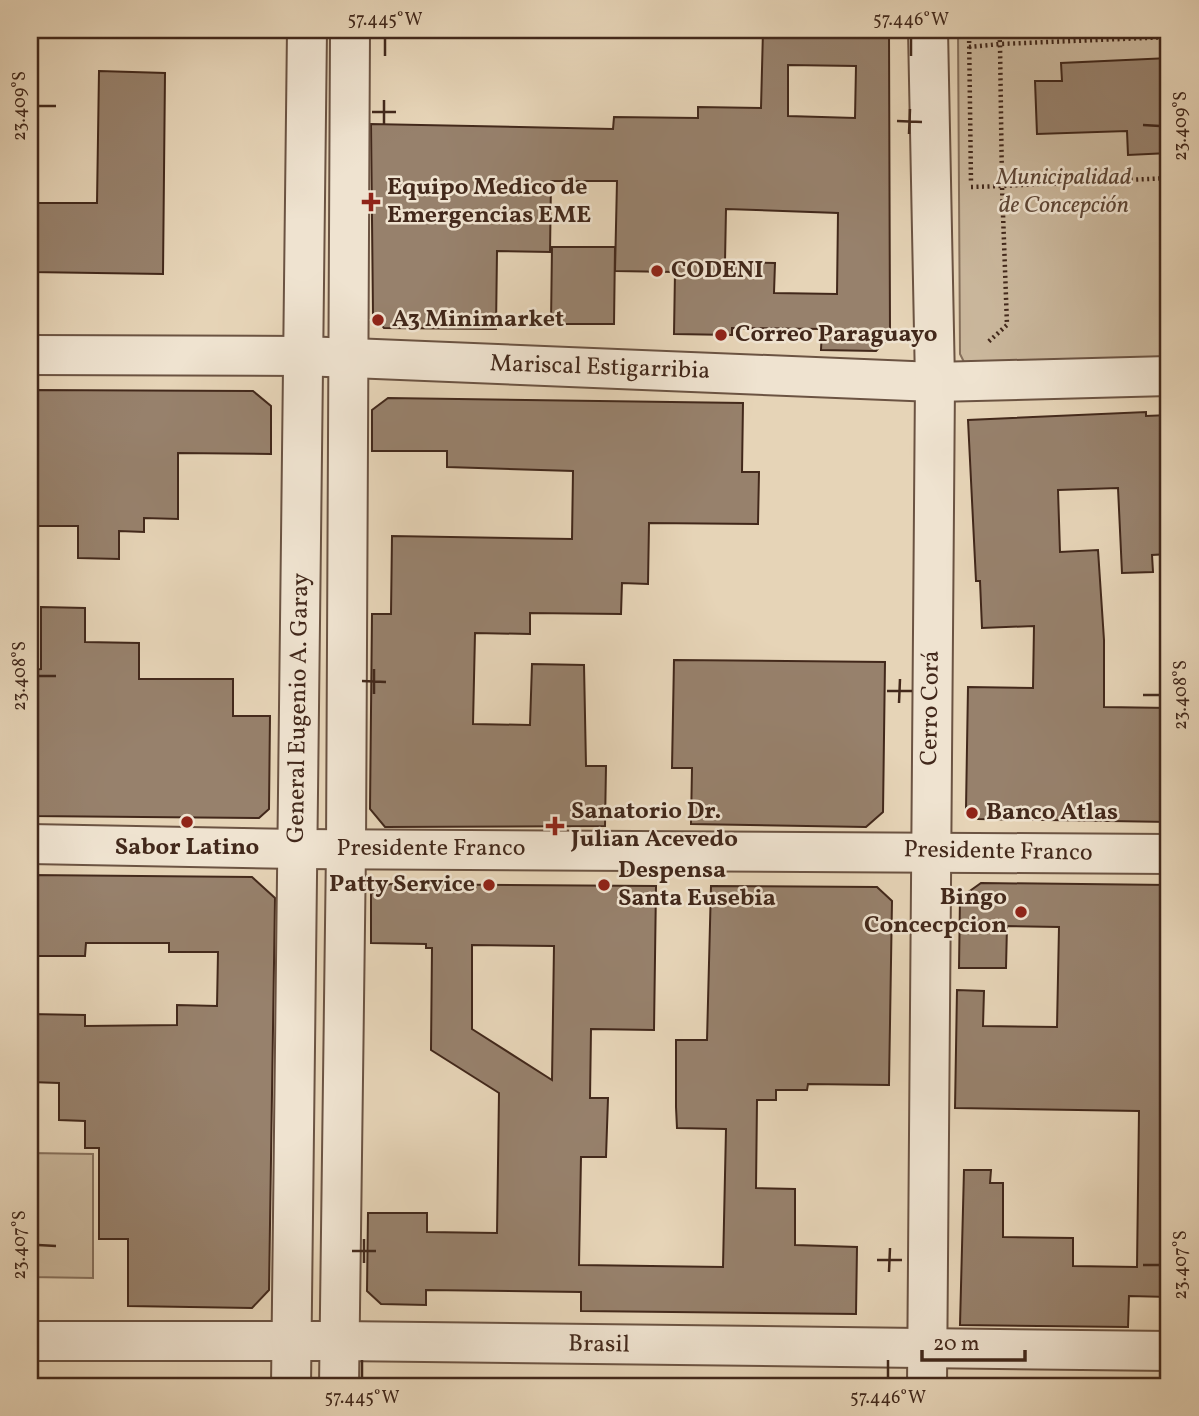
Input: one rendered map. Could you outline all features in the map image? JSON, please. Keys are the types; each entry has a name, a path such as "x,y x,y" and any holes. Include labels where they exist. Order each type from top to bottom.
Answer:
{"street":[{"name":"General Eugenio A. Garay","path":"291,1386 307,30"},
{"name":"General Eugenio A. Garay","path":"339,1386 346,849 346,358 350,30"},
{"name":"Cerro Corá","path":"927,1368 929,851 935,382 928,30"},
{"name":"Mariscal Estigarribia","path":"30,355 303,356 935,382 1169,376"},
{"name":"Presidente Franco","path":"30,844 298,849 1169,854"},
{"name":"Brasil","path":"30,1341 339,1341 927,1368 1169,1351"}],"path":[{"path":"969,30 971,201"},
{"path":"986,344 1007,325 999,30"},
{"path":"1164,59 1167,37 1165,30"},
{"path":"969,47 1167,37"},
{"path":"971,187 1169,178"}],"green space":[{"name":"Municipalidad de Concepción","path":"958,30 1169,30 1169,360 964,362 960,354"},
{"path":"30,1153 93,1154 93,1278 30,1277"}],"building":[{"path":"763,30 889,30 890,336 876,351 821,350 822,329 732,328 732,335 674,334 675,272 615,271 617,181 551,181 550,252 497,251 496,329 384,328 373,314 371,124 613,129 614,117 698,118 698,107 761,108","holes":["788,65 856,66 855,118 788,116","726,209 838,213 837,294 774,293 775,263 725,262"]},
{"name":"Municipalidad de Concepción","path":"1169,58 1169,153 1128,155 1127,131 1037,134 1035,81 1062,81 1061,63"},
{"path":"99,71 165,73 163,274 30,272 30,203 97,203"},
{"path":"552,247 615,247 614,324 551,324"},
{"path":"30,390 253,391 271,406 271,454 178,453 178,519 144,518 144,532 119,531 119,559 78,558 78,526 30,526"},
{"path":"388,398 743,403 742,472 759,472 758,524 649,523 648,584 622,583 621,614 530,613 530,634 475,633 473,724 530,725 532,664 584,665 586,766 606,766 605,826 385,827 370,809 372,614 391,614 392,536 572,539 573,471 447,467 447,451 372,451 372,410"},
{"path":"1146,412 1146,416 1169,415 1169,554 1152,555 1153,572 1122,573 1118,488 1058,490 1060,552 1098,550 1104,640 1104,707 1169,708 1169,822 978,819 966,808 968,687 1033,688 1034,626 982,628 980,581 976,581 968,420"},
{"path":"41,607 85,608 85,642 139,643 139,679 233,679 233,716 270,716 269,809 259,818 30,816 30,670 41,669"},
{"path":"674,660 885,662 883,812 866,827 691,824 692,768 672,768"},
{"path":"30,875 252,877 275,898 269,1290 252,1308 128,1306 128,1239 99,1239 99,1148 85,1148 85,1121 59,1120 59,1083 30,1082 30,1014 85,1015 85,1026 177,1025 177,1005 217,1006 218,952 169,952 169,943 86,943 85,956 30,956"},
{"path":"981,883 1169,885 1169,1297 1129,1296 1128,1327 960,1325 964,1170 991,1170 990,1183 1003,1183 1003,1237 1073,1238 1073,1266 1137,1267 1139,1111 955,1108 957,990 984,991 983,1026 1057,1027 1059,927 1007,926 1006,968 959,968 960,898"},
{"path":"382,884 656,886 654,1030 591,1029 590,1098 608,1098 606,1157 581,1157 579,1265 723,1267 726,1129 677,1128 676,1107 676,1040 707,1040 711,886 877,887 892,901 889,1085 808,1084 807,1090 776,1090 776,1100 757,1100 756,1188 795,1189 795,1245 857,1247 856,1314 581,1311 581,1292 426,1290 426,1305 381,1304 367,1291 368,1213 427,1213 427,1232 497,1233 499,1093 431,1050 432,948 426,948 426,944 371,943 371,894","holes":["472,945 554,946 552,1080 472,1029"]}],"place":[{"name":"Equipo Medico de Emergencias EME","path":"371,202"},
{"name":"CODENI","path":"657,271"},
{"name":"A3 Minimarket","path":"378,320"},
{"name":"Correo Paraguayo","path":"721,335"},
{"name":"Banco Atlas","path":"972,813"},
{"name":"Sabor Latino","path":"187,822"},
{"name":"Sanatorio Dr. Julian Acevedo","path":"555,826"},
{"name":"Patty Service","path":"489,885"},
{"name":"Despensa Santa Eusebia","path":"604,885"},
{"name":"Bingo Concecpcion","path":"1021,912"}]}
